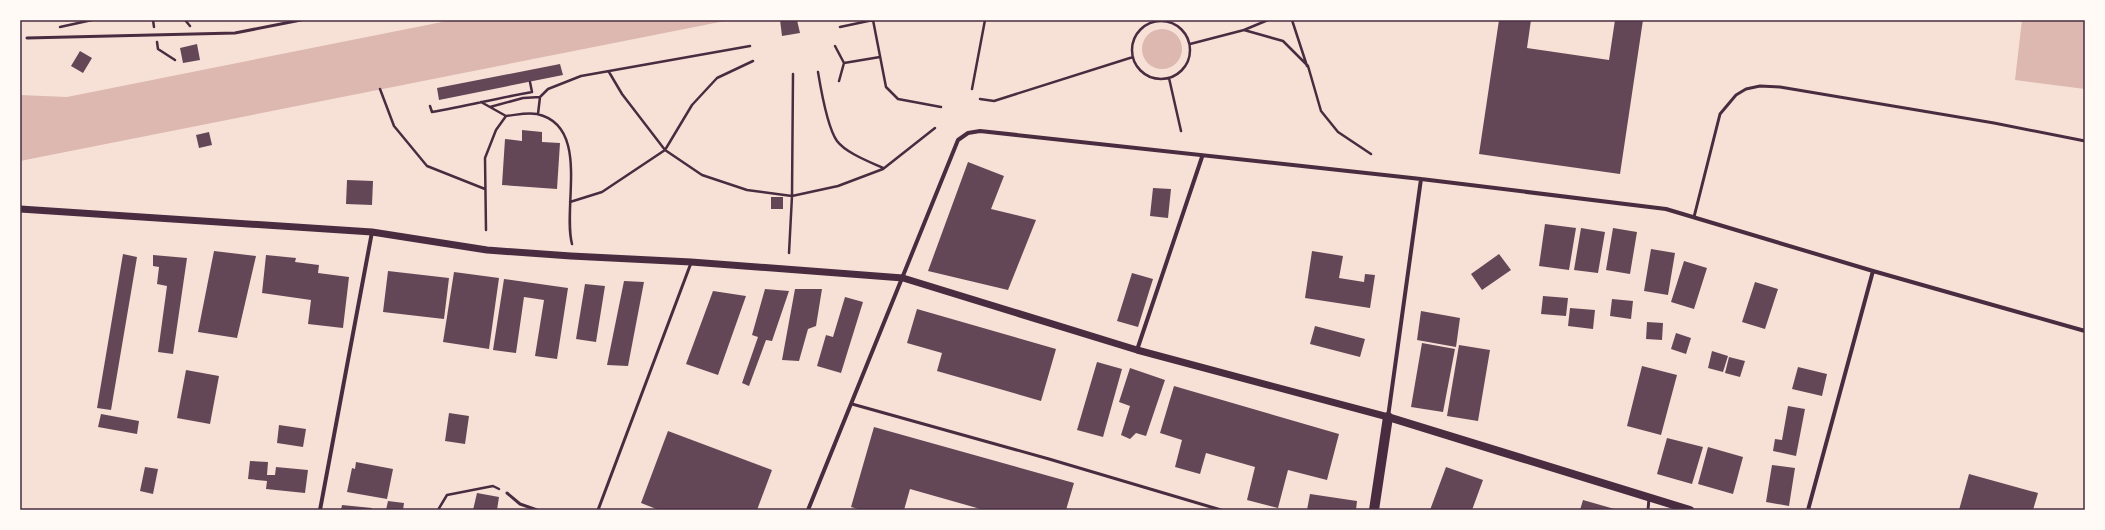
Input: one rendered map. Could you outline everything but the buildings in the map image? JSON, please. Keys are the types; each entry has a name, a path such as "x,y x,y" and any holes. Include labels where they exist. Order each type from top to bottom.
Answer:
{"main road":[{"path":"1374,510 1388,417 1690,510"}],"street":[{"path":"808,510 958,140 968,133 980,131 1202,157 1421,179 1666,209 1873,271 2085,331"},
{"path":"1137,350 1202,157"},
{"path":"20,209 372,232 487,250 691,262 903,278 1137,350 1388,417 1421,179"},
{"path":"320,510 372,232"},
{"path":"1808,510 1873,271"}],"lane":[{"path":"26,38 235,33 301,20"},
{"path":"1694,217 1720,114 1736,95 1746,89 1760,86 1787,88 1994,123 2085,141"},
{"path":"598,510 691,262"},
{"path":"852,404 1049,459 1221,510"},
{"path":"507,493 520,504 537,510"},
{"path":"1648,510 1649,497"}],"path":[{"path":"840,27 873,20 886,87 898,99 941,107"},
{"path":"972,89 985,20"},
{"path":"1190,44 1244,30 1268,20"},
{"path":"1292,20 1321,110 1338,132 1371,154"},
{"path":"1154,21 1166,21 1175,24 1182,30 1190,44 1189,56 1186,65 1179,72 1169,78 1152,77 1137,66 1133,57 1132,47 1134,38 1140,30 1154,21"},
{"path":"1244,30 1283,41 1308,66"},
{"path":"538,114 540,97 548,89 582,76 750,46"},
{"path":"835,46 844,63 838,81"},
{"path":"844,63 880,57"},
{"path":"980,99 994,101 1133,57"},
{"path":"570,202 602,192 665,150 692,105 717,78 753,61"},
{"path":"609,72 622,94 665,150 702,175 747,190 792,196 838,186 883,169 935,128"},
{"path":"818,72 826,113 838,141 856,155 883,169"},
{"path":"789,253 792,196 793,74"},
{"path":"1169,78 1181,131"},
{"path":"430,106 432,112 489,99 532,92 530,82"},
{"path":"380,89 394,126 427,166 451,177 485,189"},
{"path":"490,107 523,98 540,97"},
{"path":"481,102 506,116 538,114 556,124 568,140 571,165 568,231 572,244"},
{"path":"486,230 485,158 496,130 506,116"},
{"path":"438,510 447,495 493,486 507,493"}],"shaded area":[{"path":"452,20 730,20 20,161 20,95 67,97"},
{"path":"2022,20 2085,20 2085,89 2015,80"},
{"path":"1162,29 1170,31 1176,35 1180,41 1182,49 1180,57 1176,63 1170,67 1162,69 1154,67 1148,63 1144,57 1142,49 1144,41 1148,35 1154,31"}]}
